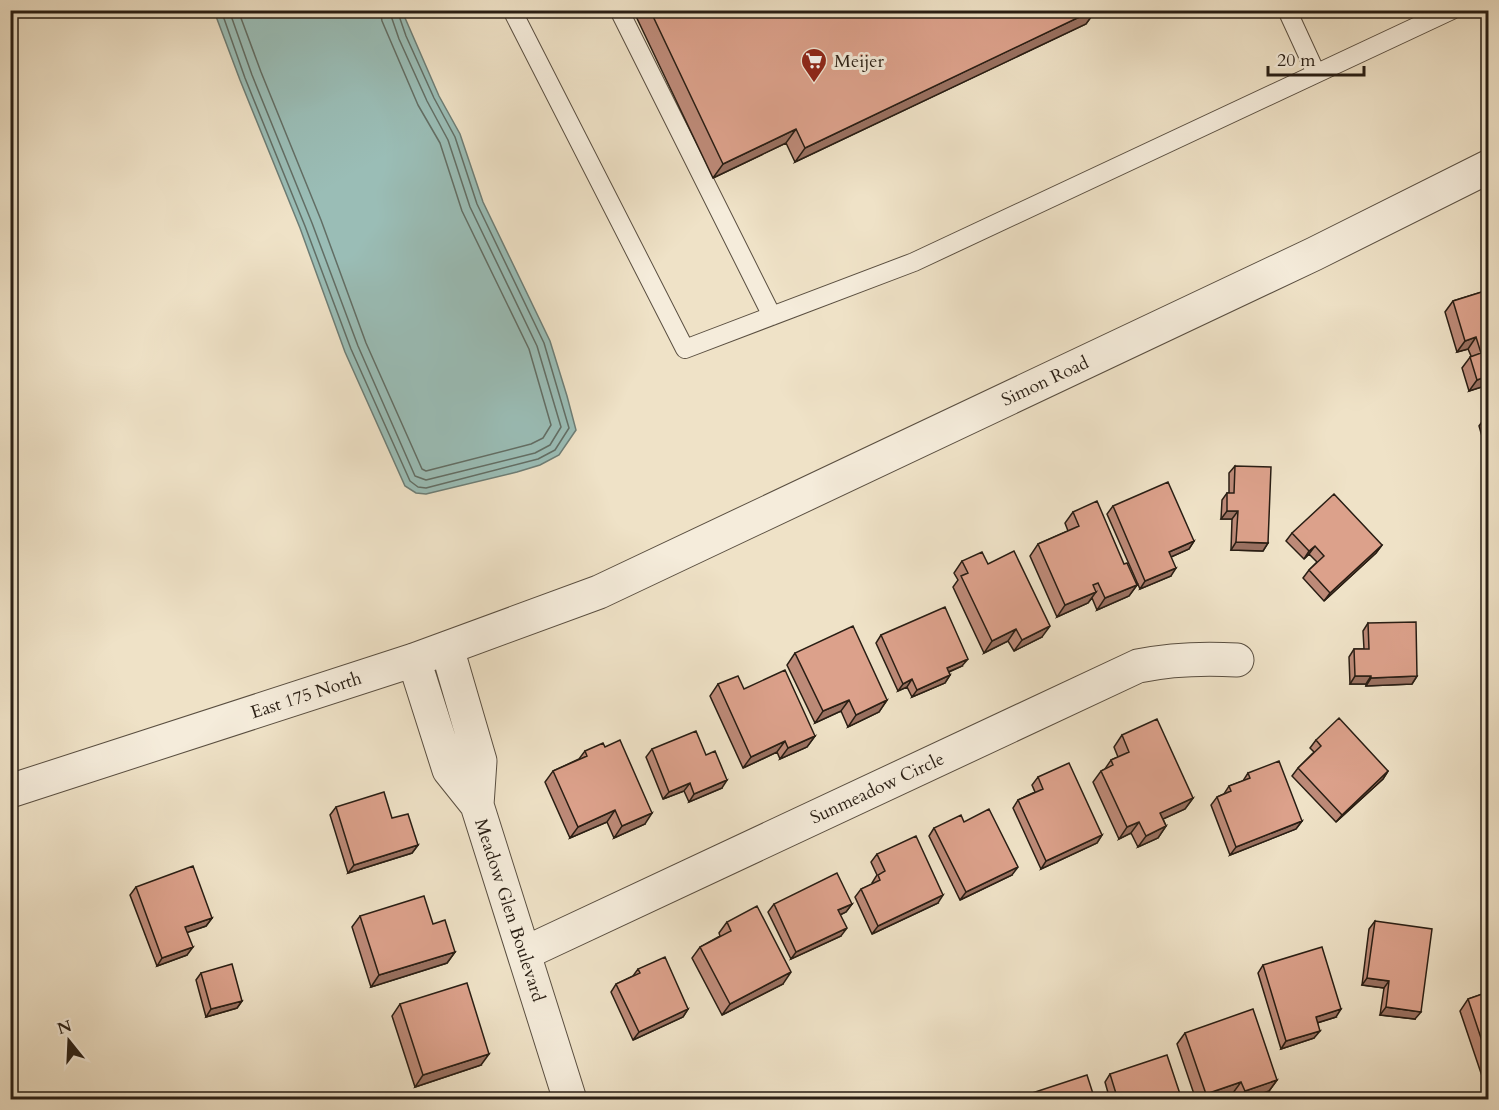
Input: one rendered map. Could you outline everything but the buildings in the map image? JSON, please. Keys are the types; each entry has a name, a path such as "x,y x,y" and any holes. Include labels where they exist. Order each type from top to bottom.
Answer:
{"street":[{"name":"Simon Road","path":"599,592 1314,254 1488,167"},
{"name":"East 175 North","path":"10,791 414,660 599,592"},
{"path":"447,648 480,761 477,805"},
{"name":"Sunmeadow Circle","path":"525,953 1138,666 1168,660 1201,658 1237,660"},
{"name":"Meadow Glen Boulevard","path":"414,660 449,770 477,805 570,1100"}],"lane":[{"path":"512,10 685,349 914,262 1452,10"},
{"path":"619,10 772,316"},
{"path":"1287,10 1316,73"}],"water":[{"path":"214,11 402,11 439,96 460,134 483,202 550,341 576,430 559,455 540,465 517,472 426,494 416,493 405,486 345,352 300,228"}],"place":[{"name":"Meijer","path":"814,84"}]}
